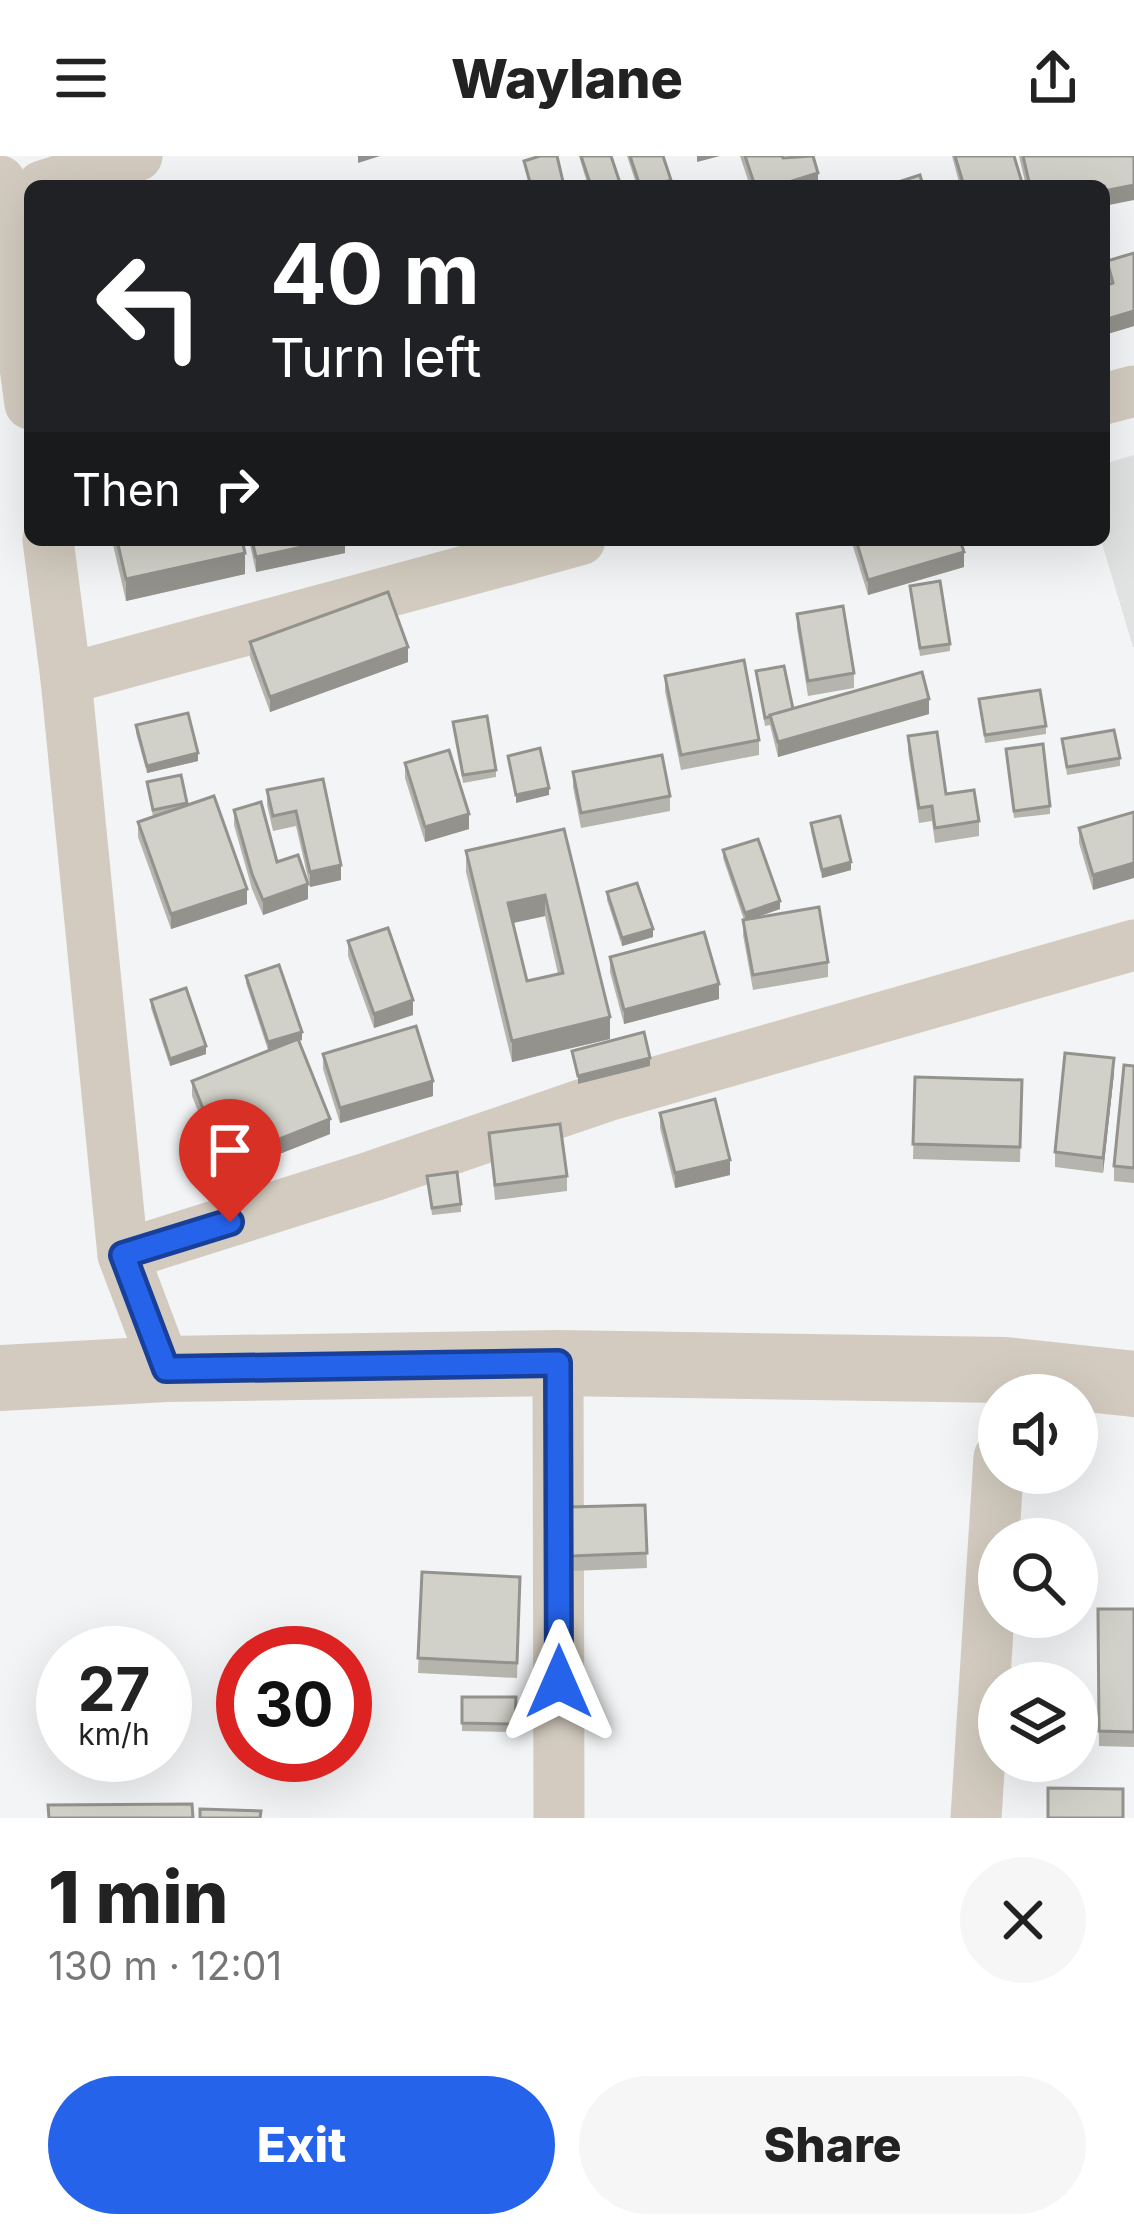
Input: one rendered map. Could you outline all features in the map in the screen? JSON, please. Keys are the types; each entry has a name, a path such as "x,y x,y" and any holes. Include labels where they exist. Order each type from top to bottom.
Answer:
{"street":[{"path":"51,180 137,156"},
{"path":"19,189 24,287"},
{"path":"49,546 123,1255 166,1369"},
{"path":"66,679 558,546"},
{"path":"123,1255 608,1096 1134,945"},
{"path":"558,1363 560,1818"},
{"path":"0,1378 166,1369 558,1363 978,1382"},
{"path":"1098,1384 1134,1384"},
{"path":"976,1818 997,1494"}],"shaded area":[{"path":"1134,455 1134,647 1103,546 1110,546 1110,462"}],"building":[{"path":"557,156 563,180 529,180 524,161"},
{"path":"581,156 611,156 619,180 589,180"},
{"path":"630,156 663,156 671,180 638,180"},
{"path":"745,156 813,156 818,173 795,180 753,180"},
{"path":"955,156 1014,156 1021,180 962,180"},
{"path":"1023,156 1134,156 1134,185 1110,190 1110,180 1029,180"},
{"path":"1134,253 1134,311 1110,318 1113,283 1110,260"},
{"path":"118,546 243,546 245,553 126,579"},
{"path":"253,546 306,546 256,557"},
{"path":"858,546 962,546 964,552 868,580"},
{"path":"940,581 950,644 920,648 910,586"},
{"path":"388,592 408,647 270,697 250,642"},
{"path":"843,606 854,673 808,681 797,614"},
{"path":"744,660 759,740 681,755 665,676"},
{"path":"784,666 793,709 765,718 756,671"},
{"path":"922,672 929,699 778,742 770,715"},
{"path":"1040,690 1046,726 985,735 979,699"},
{"path":"188,713 198,753 147,766 136,725"},
{"path":"487,716 496,770 463,775 453,722"},
{"path":"1114,730 1120,758 1067,767 1062,739"},
{"path":"937,732 946,794 974,790 979,821 935,828 932,806 919,808 908,736"},
{"path":"1043,744 1050,806 1014,811 1006,749"},
{"path":"540,748 549,788 516,795 508,756"},
{"path":"449,750 469,814 425,827 405,763"},
{"path":"662,755 670,796 581,813 573,772"},
{"path":"181,775 187,803 153,810 147,782"},
{"path":"323,779 341,865 310,872 296,811 273,816 267,790"},
{"path":"214,796 247,889 171,914 138,822"},
{"path":"261,802 277,862 298,855 308,884 263,900 234,810"},
{"path":"1134,812 1134,863 1093,875 1079,828"},
{"path":"840,816 851,862 822,870 811,823"},
{"path":"564,829 610,1017 512,1041 466,851","holes":["545,895 563,973 527,981 508,903"]},
{"path":"758,839 780,901 745,913 723,850"},
{"path":"637,883 653,929 622,938 607,892"},
{"path":"819,907 828,962 753,975 743,920"},
{"path":"388,928 413,1000 374,1014 348,941"},
{"path":"704,932 719,984 624,1010 610,957"},
{"path":"279,965 302,1032 268,1042 246,976"},
{"path":"186,988 206,1046 170,1059 151,1000"},
{"path":"416,1026 433,1081 340,1108 323,1054"},
{"path":"644,1032 650,1058 578,1076 572,1051"},
{"path":"298,1039 330,1119 224,1161 192,1081"},
{"path":"1065,1053 1114,1058 1103,1158 1055,1152"},
{"path":"1124,1065 1134,1066 1134,1168 1114,1166"},
{"path":"915,1077 1022,1080 1020,1147 913,1144"},
{"path":"715,1099 730,1160 675,1173 660,1113"},
{"path":"560,1124 567,1176 495,1185 489,1133"},
{"path":"457,1172 461,1204 432,1208 427,1176"},
{"path":"645,1505 647,1553 571,1556 569,1507"},
{"path":"422,1572 520,1577 517,1663 418,1658"},
{"path":"1098,1609 1134,1609 1134,1732 1099,1731"},
{"path":"462,1697 516,1697 515,1724 462,1723"},
{"path":"1048,1788 1123,1789 1123,1818 1048,1818"},
{"path":"192,1804 193,1818 49,1818 48,1805"},
{"path":"200,1809 261,1811 260,1818 200,1818"}],"route":[{"path":"230,1222 123,1255 166,1369 558,1363 559,1682"}]}
